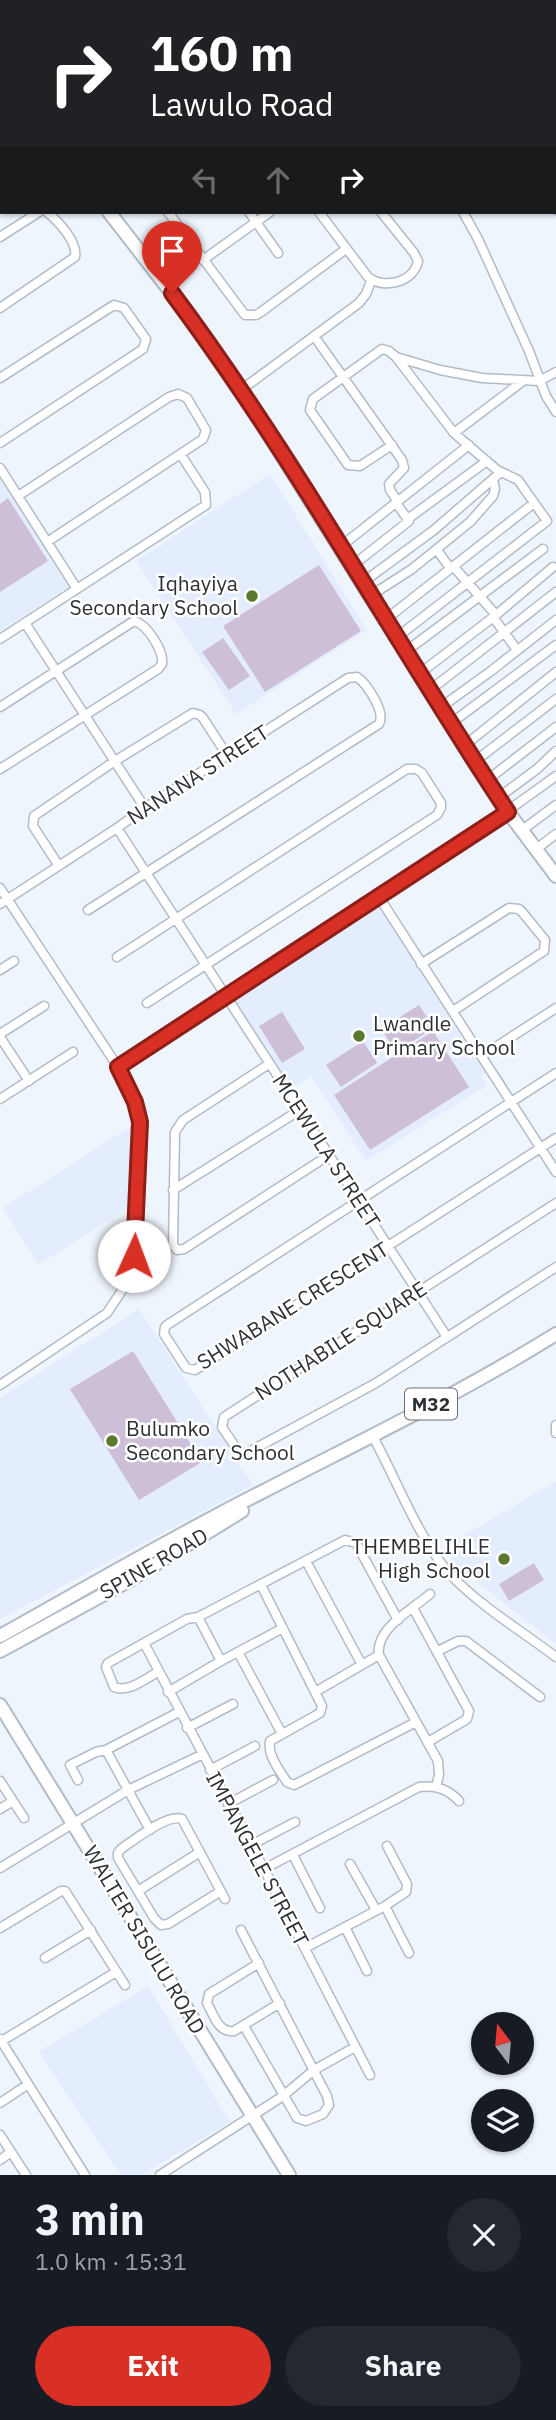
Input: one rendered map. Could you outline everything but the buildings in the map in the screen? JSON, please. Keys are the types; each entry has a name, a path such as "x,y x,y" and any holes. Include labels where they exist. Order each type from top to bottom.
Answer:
{"main road":[{"path":"111,214 211,345 486,781 536,850 551,861 556,876"},
{"name":"SPINE ROAD","path":"0,1636 556,1334"},
{"name":"SPINE ROAD","path":"0,1651 172,1555 304,1471"},
{"name":"WALTER SISULU ROAD","path":"0,1704 289,2175"}],"street":[{"path":"0,237 35,214"},
{"path":"0,308 75,257 73,243 49,214"},
{"path":"169,214 242,313 251,316 261,312 346,249"},
{"path":"250,214 278,253"},
{"path":"203,260 267,214"},
{"path":"320,214 371,281 394,284 415,271 418,265 417,257 383,214"},
{"path":"464,214 528,351 539,381 556,412"},
{"path":"241,390 359,303 371,281"},
{"path":"0,377 114,305 124,308 146,340 143,349 0,443"},
{"path":"314,336 401,457 404,468 389,484 397,503 409,518"},
{"path":"392,445 360,467 348,465 311,413 310,406 313,399 380,351 389,351 396,357 454,433 501,472 518,480 547,521 396,638"},
{"path":"396,357 459,375 523,381 539,381 556,372"},
{"path":"454,433 523,381"},
{"path":"18,496 169,397 178,394 187,398 206,433 203,439 47,542"},
{"path":"340,547 469,445"},
{"path":"0,639 206,505 205,492 181,455"},
{"path":"352,566 407,523 409,518 487,461"},
{"path":"0,468 77,589"},
{"path":"362,583 434,530 501,472"},
{"path":"370,596 437,550 470,522 495,492 493,480"},
{"path":"385,620 534,503"},
{"path":"437,550 481,597 517,650"},
{"path":"405,652 543,550"},
{"path":"419,674 553,567"},
{"path":"429,691 556,592"},
{"path":"440,708 556,620"},
{"path":"0,707 55,669 134,621 142,625 162,655 162,664 158,669 0,769"},
{"path":"25,623 145,808"},
{"path":"450,724 556,645"},
{"path":"464,746 556,672"},
{"name":"NANANA STREET","path":"4,902 352,676 362,681 383,716 379,723 146,873"},
{"path":"474,762 556,699"},
{"path":"59,866 33,826 34,816 115,761 193,713 200,715 227,755"},
{"path":"486,781 556,726"},
{"path":"498,798 556,751"},
{"path":"117,957 410,768 422,773 441,803 437,815 146,1003"},
{"path":"118,1067 508,812 556,776"},
{"path":"521,831 556,805"},
{"name":"MCEWULA STREET","path":"117,828 447,1337"},
{"path":"536,850 556,834"},
{"path":"88,910 146,873"},
{"path":"0,888 4,902 118,1067 135,1102 140,1128 134,1256 130,1275 121,1294 103,1317 0,1385"},
{"path":"379,897 556,1172"},
{"path":"421,964 509,908 519,909 545,940 544,951 453,1011"},
{"path":"0,970 14,961"},
{"path":"29,1081 0,1036 44,1006"},
{"path":"482,1056 556,1008"},
{"path":"0,1099 73,1052"},
{"path":"270,1064 178,1125 171,1241 177,1250 184,1250 329,1155"},
{"name":"SHWABANE CRESCENT","path":"556,1073 165,1327 164,1334 186,1368 195,1370 556,1138"},
{"path":"173,1190 300,1110"},
{"name":"NOTHABILE SQUARE","path":"556,1203 224,1417 222,1427 236,1448 245,1454 353,1396 556,1267"},
{"path":"556,1425 556,1433"},
{"path":"372,1435 431,1547 450,1574 468,1591 556,1657"},
{"path":"158,1672 127,1688 119,1689 106,1673 108,1662 345,1540 356,1543 398,1620"},
{"path":"306,1561 362,1665"},
{"path":"261,1585 322,1706 320,1713 270,1741 268,1748 287,1782 294,1784 416,1722"},
{"path":"430,1594 382,1634 377,1647 438,1761 436,1787"},
{"path":"413,1608 466,1702 469,1715 467,1719 428,1742"},
{"path":"198,1617 221,1661"},
{"path":"169,1692 283,1628"},
{"path":"438,1651 458,1641 466,1641 540,1697"},
{"name":"IMPANGELE STREET","path":"144,1643 370,2075"},
{"path":"238,1651 282,1734"},
{"path":"316,1692 379,1655"},
{"path":"187,1728 233,1704"},
{"path":"78,1780 70,1765 106,1750 179,1712"},
{"path":"210,1770 255,1746"},
{"path":"106,1750 150,1830"},
{"path":"0,1868 128,1790 201,1755"},
{"path":"228,1804 272,1780"},
{"path":"0,1781 24,1818"},
{"path":"264,1870 419,1787 436,1787 453,1794 459,1801"},
{"path":"0,1808 13,1801"},
{"path":"172,1817 182,1819 223,1895 168,1924 161,1925 154,1919 118,1858 121,1849 150,1830 172,1817"},
{"path":"251,1845 295,1822"},
{"path":"304,1948 404,1894 407,1884 387,1846"},
{"path":"138,1891 200,1852"},
{"path":"293,1855 320,1908"},
{"path":"350,1864 376,1910"},
{"path":"0,1928 65,1891 125,1986"},
{"path":"385,1906 409,1953"},
{"path":"345,1927 367,1971"},
{"path":"46,1958 91,1930"},
{"path":"242,1930 329,2101 323,2114 302,2121 297,2118 244,2026"},
{"path":"259,1963 209,1994 207,2003 221,2029 227,2032 244,2026 280,2003"},
{"path":"85,2175 0,2041 116,1972"},
{"path":"160,2175 284,2096 314,2070 355,2046"},
{"path":"0,2103 27,2085"},
{"path":"0,2135 26,2175"},
{"path":"0,2160 11,2152"}],"shaded area":[{"name":"Iqhayiya Secondary School","path":"270,474 367,630 236,714 136,561"},
{"path":"0,475 70,586 0,631"},
{"path":"8,498 48,561 0,592 0,504"},
{"path":"319,565 361,631 265,692 223,626"},
{"path":"223,638 250,676 229,690 202,652"},
{"name":"Lwandle Primary School","path":"379,906 486,1073 481,1076 487,1085 366,1161 311,1076 290,1089 233,999"},
{"path":"419,1005 434,1028 396,1052 381,1029"},
{"path":"282,1012 305,1049 282,1063 259,1026"},
{"path":"433,1031 469,1087 370,1150 334,1095"},
{"path":"363,1041 377,1063 341,1087 326,1065"},
{"path":"132,1126 131,1206 38,1265 3,1208"},
{"name":"Bulumko Secondary School","path":"139,1309 253,1485 0,1619 0,1398"},
{"path":"133,1351 202,1462 139,1500 70,1389"},
{"name":"THEMBELIHLE High School","path":"556,1481 556,1644 462,1570 443,1548"},
{"path":"534,1563 544,1580 509,1601 499,1584"},
{"path":"148,1986 230,2122 141,2175 121,2175 39,2052"}],"place":[{"name":"Iqhayiya Secondary School","path":"252,596"},
{"name":"Lwandle Primary School","path":"359,1036"},
{"name":"Bulumko Secondary School","path":"112,1441"},
{"name":"THEMBELIHLE High School","path":"504,1559"}],"route":[{"path":"134,1256 140,1122 135,1102 118,1067 508,812 450,724 256,412 172,293"}]}
